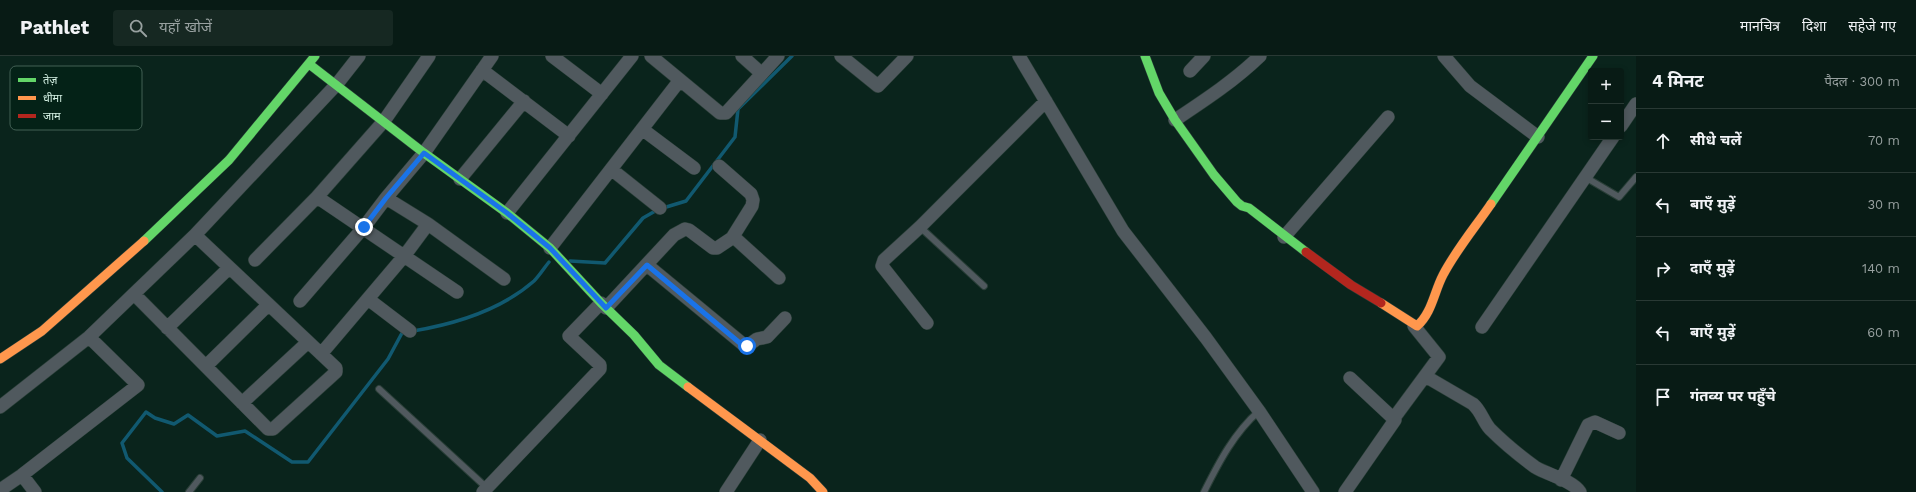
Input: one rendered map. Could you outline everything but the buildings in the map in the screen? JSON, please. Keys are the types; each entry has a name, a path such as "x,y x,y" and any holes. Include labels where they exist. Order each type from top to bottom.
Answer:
{"street":[{"path":"0,359 42,331 139,246 229,160 316,56"},
{"path":"0,407 89,337 195,235 337,84 359,56"},
{"path":"255,260 317,197 384,121 430,56"},
{"path":"300,301 364,227 424,153 492,56"},
{"path":"552,56 602,94"},
{"path":"507,213 632,56"},
{"path":"651,56 723,114 726,113 778,56"},
{"path":"742,56 761,73"},
{"path":"841,56 878,86 907,56"},
{"path":"1019,56 1123,231 1206,338 1259,411 1313,492"},
{"path":"1145,56 1159,93 1175,120 1214,175 1237,202 1242,206 1249,208 1284,237 1350,285 1390,308 1414,326 1439,357 1394,418 1394,422 1346,492"},
{"path":"1190,70 1204,56"},
{"path":"1175,120 1224,87 1260,56"},
{"path":"1444,56 1470,86 1538,137"},
{"path":"1414,326 1419,325 1421,322 1431,304 1443,274 1593,56"},
{"path":"309,64 337,84 424,153 507,213 550,248 604,306 634,335 659,364 810,478 824,492"},
{"path":"482,70 569,136"},
{"path":"550,248 680,80"},
{"path":"460,179 524,101"},
{"path":"928,323 882,266 884,260 920,227 1046,101"},
{"path":"1624,122 1636,104"},
{"path":"1284,237 1388,117"},
{"path":"642,129 694,168"},
{"path":"1482,327 1611,140"},
{"path":"485,490 600,369 600,365 569,336 604,306 647,265 680,230 689,230 713,248 717,248 732,238 752,206 753,200 750,194 719,166"},
{"path":"610,170 660,208"},
{"path":"317,197 364,227 457,292"},
{"path":"386,198 428,224 504,280"},
{"path":"321,354 405,255 428,224"},
{"path":"134,294 268,429 273,429 336,372 336,368 195,235"},
{"path":"732,238 736,239 779,278"},
{"path":"647,265 744,345 747,346 757,339 766,337 785,318"},
{"path":"168,328 229,268"},
{"path":"368,299 410,331"},
{"path":"206,366 268,305"},
{"path":"0,490 22,475 138,385 89,337"},
{"path":"242,403 308,342"},
{"path":"1425,376 1478,408 1490,429 1523,458 1547,474 1576,486 1580,492"},
{"path":"1350,378 1394,418"},
{"path":"1561,480 1588,425 1595,422 1619,433"},
{"path":"726,492 760,440"},
{"path":"22,475 35,492"}],"lane":[{"path":"1585,177 1619,197 1636,177"},
{"path":"920,227 984,286"},
{"path":"379,389 485,490"},
{"path":"1204,492 1235,437 1246,423 1259,411"},
{"path":"189,492 200,478"}],"waterway":[{"path":"663,208 686,201 735,137 738,109 792,56"},
{"path":"570,261 605,263 643,218 657,210"},
{"path":"413,331 461,320 492,308 507,300 534,281 549,262"},
{"path":"162,492 127,458 122,443 146,412 155,418 174,424 188,415 217,436 245,431 292,462 308,462 388,359 402,333 407,332"}],"traffic: fast":[{"path":"144,241 229,160 315,56"},
{"path":"1145,56 1159,93 1175,120 1214,175 1237,202 1242,206 1249,208 1306,252"},
{"path":"1491,204 1593,56"},
{"path":"309,64 424,153 507,213 550,248 601,303 634,335 659,365 688,387"}],"traffic: slow":[{"path":"1381,303 1417,326 1426,315 1448,266 1491,204"},
{"path":"0,359 42,331 144,241"},
{"path":"688,387 810,478 823,492"}],"traffic: jam":[{"path":"1306,252 1351,285 1381,303"}],"route":[{"path":"364,227 424,153 507,213 550,248 606,308 647,265 741,344 747,346"}]}
